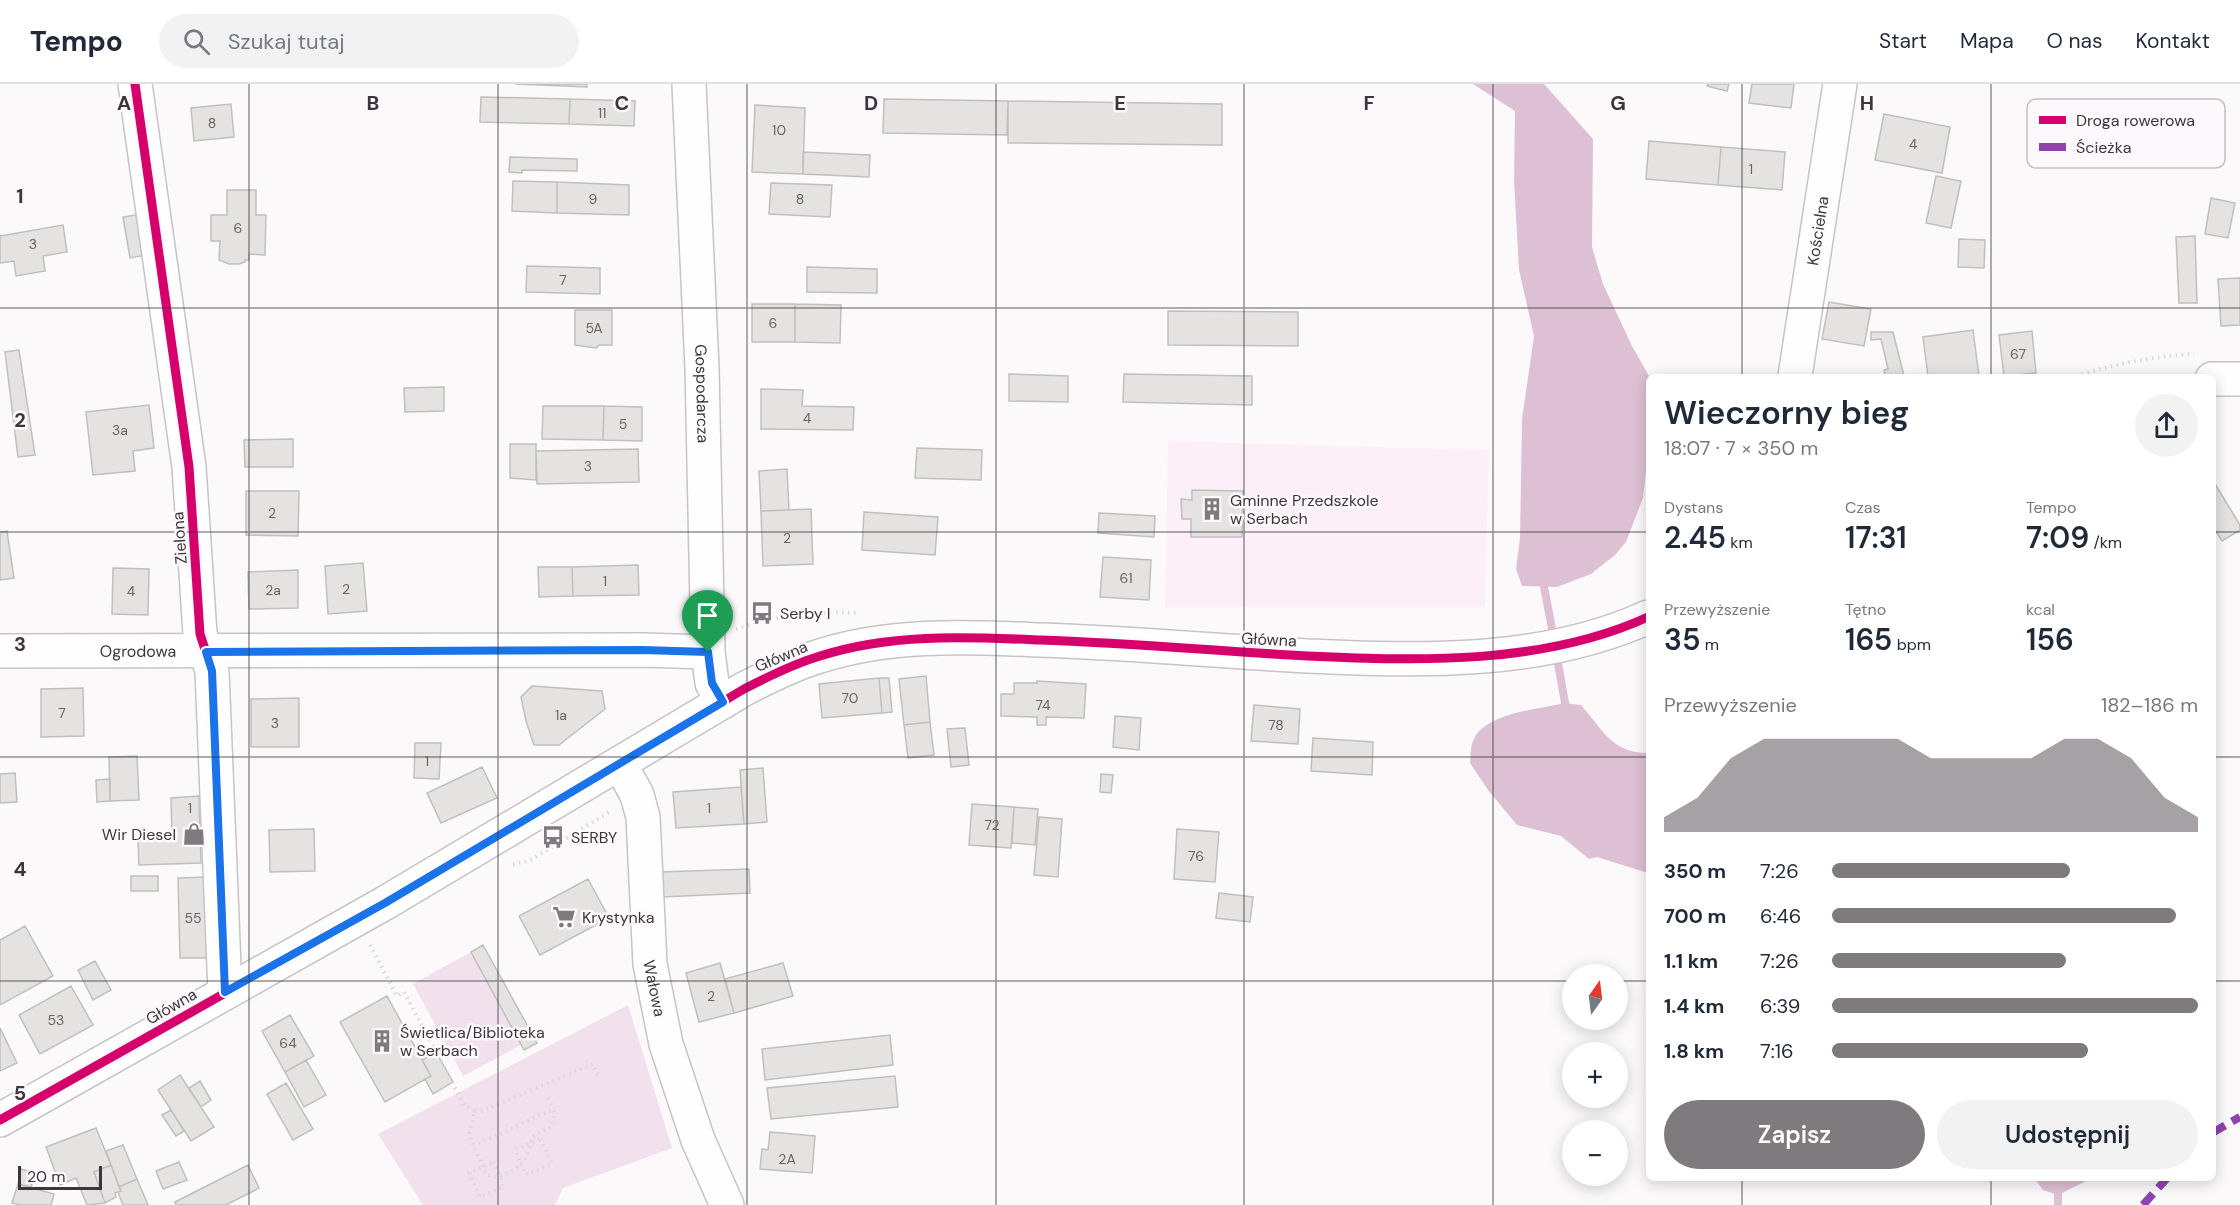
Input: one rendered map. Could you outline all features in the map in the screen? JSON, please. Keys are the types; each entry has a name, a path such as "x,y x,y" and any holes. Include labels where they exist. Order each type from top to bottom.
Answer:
{"street":[{"name":"Zielona","path":"135,84 189,467 200,634 212,671 225,992"},
{"name":"Gospodarcza","path":"689,84 702,368 708,652 712,683 723,702"},
{"name":"Kościelna","path":"1795,374 1840,84"},
{"path":"2207,367 2240,379"},
{"name":"Główna","path":"0,1120 395,897 723,702 771,675 820,656 871,644 965,637 1354,658 1447,659 1535,649 1573,642 1646,618"},
{"name":"Ogrodowa","path":"0,651 619,650 708,652"},
{"name":"Wałowa","path":"620,764 637,795 643,817 650,964 666,1044 698,1140 728,1205"}],"path":[{"path":"2082,374 2107,366 2145,359 2207,367"},
{"path":"370,945 397,996 404,992 464,1105 480,1112 593,1064 598,1075"},
{"path":"475,1111 469,1134 488,1176 493,1178 521,1164 535,1136 554,1123 555,1114 549,1098"},
{"path":"474,1146 553,1109"},
{"path":"541,1139 552,1164 526,1175 521,1164 515,1150 541,1139"},
{"path":"493,1162 504,1186 480,1197 469,1173 493,1162"}],"shaded area":[{"path":"1473,84 1544,84 1593,139 1592,247 1603,284 1648,374 1646,374 1646,472 1643,498 1626,542 1615,555 1591,574 1557,587 1522,586 1516,569 1520,538 1522,419 1534,336 1519,270 1514,180 1515,111"},
{"path":"1168,441 1489,450 1485,607 1165,607"},
{"path":"1565,703 1581,705 1602,731 1617,744 1625,749 1646,753 1646,872 1597,857 1589,859 1561,836 1517,825 1488,790 1470,763 1474,739 1480,730 1490,723 1528,710"},
{"path":"471,952 521,1045 463,1076 413,984"},
{"path":"628,1005 672,1148 563,1188 555,1205 423,1205 378,1134"},
{"path":"2036,1181 2086,1181 2058,1195 2043,1190"}],"building":[{"path":"515,84 587,84 587,87"},
{"path":"1708,84 1729,84 1727,91 1707,86"},
{"path":"1752,84 1794,84 1791,108 1749,103"},
{"path":"481,97 570,99 569,124 480,122"},
{"path":"570,99 635,101 634,126 569,124"},
{"path":"884,99 1008,101 1007,135 883,133"},
{"path":"1008,101 1222,104 1222,145 1008,143"},
{"path":"231,104 234,137 194,141 191,108"},
{"path":"755,105 805,108 803,174 752,172"},
{"path":"1884,114 1950,127 1942,173 1875,160"},
{"path":"1649,141 1721,147 1718,185 1646,179"},
{"path":"1721,147 1785,152 1782,190 1718,185"},
{"path":"803,152 870,155 869,177 803,174"},
{"path":"510,157 577,159 577,171 522,170 522,173 509,172"},
{"path":"1936,176 1961,181 1951,228 1926,223"},
{"path":"513,181 557,182 557,213 512,211"},
{"path":"557,182 629,185 629,215 557,213"},
{"path":"771,183 832,185 830,217 769,214"},
{"path":"227,190 256,190 256,215 266,215 265,255 249,254 249,260 239,264 229,264 219,260 220,241 211,241 211,215 227,215"},
{"path":"2211,198 2235,203 2228,238 2205,234"},
{"path":"141,214 147,255 130,258 123,217"},
{"path":"63,225 67,252 43,256 45,271 16,276 14,261 0,263 0,236"},
{"path":"2195,236 2197,303 2179,303 2176,237"},
{"path":"1959,239 1985,240 1984,268 1958,267"},
{"path":"527,266 600,268 600,294 526,292"},
{"path":"807,267 877,269 877,293 807,292"},
{"path":"2240,278 2240,325 2221,326 2218,279"},
{"path":"1829,302 1871,309 1864,346 1822,339"},
{"path":"752,304 795,304 795,342 752,342"},
{"path":"795,304 841,305 840,343 795,342"},
{"path":"575,310 612,310 612,345 599,345 596,348 575,345"},
{"path":"1168,311 1298,312 1298,346 1168,345"},
{"path":"1973,330 1979,374 1928,374 1923,337"},
{"path":"2032,331 2036,373 2004,374 1999,335"},
{"path":"1871,332 1893,332 1904,374 1885,374 1884,370 1888,369 1881,339 1871,340"},
{"path":"19,350 35,455 18,457 5,352"},
{"path":"1009,374 1068,376 1068,402 1009,401"},
{"path":"1124,374 1252,376 1252,405 1123,402"},
{"path":"444,387 444,411 405,412 404,388"},
{"path":"761,389 803,390 802,406 854,407 853,430 761,429"},
{"path":"149,405 154,448 133,451 135,471 93,475 86,412"},
{"path":"543,406 604,406 603,440 542,439"},
{"path":"604,406 642,407 642,441 603,440"},
{"path":"293,439 293,467 245,467 244,440"},
{"path":"510,444 536,444 536,480 510,478"},
{"path":"917,448 982,450 981,480 915,478"},
{"path":"638,449 639,482 537,484 536,451"},
{"path":"787,469 789,510 761,511 759,471"},
{"path":"2216,486 2240,525 2240,530 2222,541 2216,531"},
{"name":"Gminne Przedszkole w Serbach","path":"1192,490 1243,491 1242,537 1191,537 1191,519 1182,519 1181,499 1192,500"},
{"path":"246,491 299,491 298,536 246,535"},
{"path":"811,509 813,564 763,566 761,511"},
{"path":"864,512 938,517 935,555 862,550"},
{"path":"1099,513 1155,516 1154,537 1098,533"},
{"path":"7,531 14,578 0,580 0,532"},
{"path":"1103,557 1151,560 1149,600 1100,597"},
{"path":"363,563 367,611 328,614 325,566"},
{"path":"638,565 639,595 573,596 572,567"},
{"path":"538,567 572,567 573,596 539,597"},
{"path":"113,568 149,569 148,615 112,614"},
{"path":"298,570 298,608 249,609 248,572"},
{"path":"926,676 930,722 904,725 899,679"},
{"path":"879,678 882,713 822,718 819,684"},
{"path":"879,678 889,678 892,712 882,713"},
{"path":"1037,681 1086,684 1084,718 1046,717 1046,725 1037,725 1037,717 1001,716 1001,694 1014,694 1014,683 1037,683"},
{"path":"532,686 602,691 605,709 559,745 534,745 521,697"},
{"path":"83,688 84,736 41,737 41,689"},
{"path":"299,698 299,747 251,747 251,699"},
{"path":"1254,705 1300,709 1298,744 1251,741"},
{"path":"1115,716 1141,718 1139,750 1113,747"},
{"path":"930,722 934,755 908,758 904,725"},
{"path":"965,728 969,765 951,767 947,729"},
{"path":"1313,738 1373,742 1372,775 1311,771"},
{"path":"415,743 441,743 439,779 414,778"},
{"path":"137,756 139,800 110,801 109,757"},
{"path":"482,767 497,798 441,823 427,793"},
{"path":"763,768 767,822 744,824 740,770"},
{"path":"15,773 17,802 0,803 0,774"},
{"path":"1101,774 1113,775 1111,793 1100,792"},
{"path":"110,779 110,801 97,802 96,780"},
{"path":"741,787 744,824 676,828 673,792"},
{"path":"199,796 201,863 139,865 138,840 172,839 171,798"},
{"path":"972,804 1014,807 1011,848 969,845"},
{"path":"1014,807 1038,809 1035,845 1012,843"},
{"path":"1039,817 1062,819 1058,877 1034,875"},
{"path":"314,829 315,871 270,872 269,830"},
{"path":"1177,829 1219,832 1215,882 1174,879"},
{"path":"749,869 750,893 662,897 660,872"},
{"path":"131,876 158,876 158,891 131,891"},
{"path":"206,877 208,958 180,958 178,878"},
{"name":"Krystynka","path":"588,879 609,918 540,955 519,916"},
{"path":"1219,893 1253,897 1250,922 1216,918"},
{"path":"25,926 53,976 0,1005 0,940"},
{"path":"483,945 537,1043 524,1050 471,952"},
{"path":"95,961 111,990 93,1000 78,970"},
{"path":"720,963 734,1013 699,1022 686,973"},
{"path":"783,963 793,996 734,1013 725,979"},
{"path":"71,986 93,1025 40,1054 19,1015"},
{"name":"Świetlica/Biblioteka w Serbach","path":"387,996 431,1076 385,1102 340,1022"},
{"path":"290,1015 314,1056 285,1072 262,1031"},
{"path":"0,1028 17,1063 0,1071"},
{"path":"890,1035 893,1065 765,1080 762,1049"},
{"path":"436,1052 453,1082 433,1094 425,1079 431,1076 422,1060"},
{"path":"306,1060 326,1095 304,1107 285,1072"},
{"path":"180,1075 214,1127 191,1141 158,1090"},
{"path":"895,1076 898,1107 771,1119 767,1088"},
{"path":"200,1081 211,1100 201,1107 189,1088"},
{"path":"286,1083 313,1129 293,1140 267,1094"},
{"path":"171,1110 184,1131 176,1136 162,1115"},
{"path":"96,1128 111,1165 94,1172 105,1203 87,1205 76,1178 60,1185 46,1147"},
{"path":"770,1132 815,1136 812,1173 760,1169 762,1149 768,1150"},
{"path":"123,1145 137,1179 119,1187 106,1151"},
{"path":"179,1162 187,1180 163,1189 156,1171"},
{"path":"111,1165 121,1191 115,1193 116,1197 105,1203 94,1172"},
{"path":"248,1165 259,1188 226,1205 176,1205 175,1202"},
{"path":"21,1169 35,1173 31,1187 18,1184"},
{"path":"137,1179 148,1205 123,1205 118,1192 121,1191 119,1187"},
{"path":"18,1184 54,1194 51,1205 12,1203"}],"waterway":[{"path":"1544,587 1554,639"},
{"path":"1556,652 1565,703"},
{"path":"2058,1195 2058,1205"}],"marked path":[{"path":"2216,1131 2240,1117"},
{"path":"2143,1205 2164,1181"}],"cycle path":[{"path":"135,84 189,467 200,634 212,671 225,992"},
{"path":"0,1120 385,903 744,689 820,656 874,643 957,638 1107,643 1307,656 1437,659 1524,652 1566,644 1608,633 1646,618"}],"place":[{"name":"Gminne Przedszkole w Serbach","path":"1212,509"},
{"name":"Serby I","path":"762,613"},
{"name":"Wir Diesel","path":"194,834"},
{"name":"SERBY","path":"553,837"},
{"name":"Krystynka","path":"564,917"},
{"name":"Świetlica/Biblioteka w Serbach","path":"382,1041"}],"route":[{"path":"643,650 708,652 712,683 723,702 385,903 225,992 212,671 206,652 643,650"}]}
